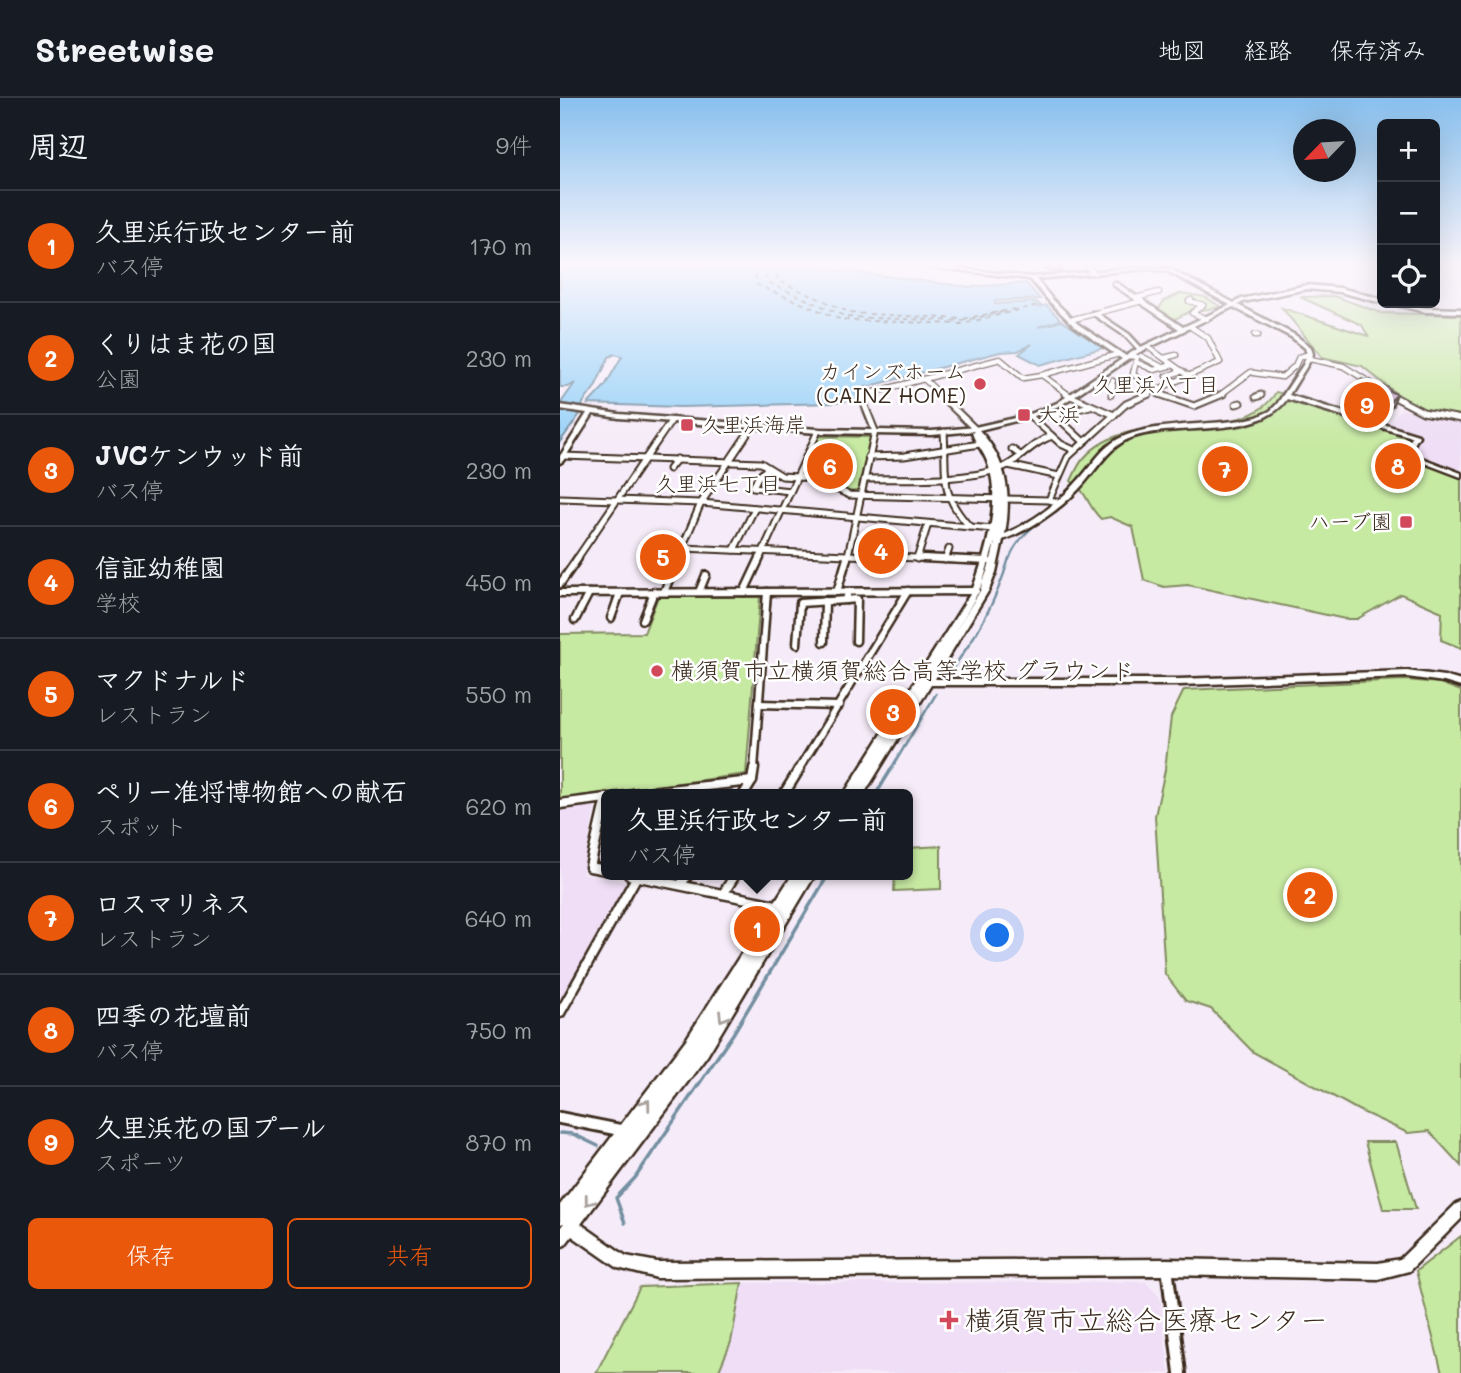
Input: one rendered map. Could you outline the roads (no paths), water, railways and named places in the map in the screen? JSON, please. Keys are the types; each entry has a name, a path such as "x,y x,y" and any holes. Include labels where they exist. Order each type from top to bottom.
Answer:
{"street":[{"path":"1076,324 1119,354 1137,357 1133,374 1153,391 1194,406 1226,393 1253,372 1282,377 1295,366 1299,357 1310,356 1352,370 1408,408 1435,417 1461,419"},
{"path":"1111,324 1127,335 1162,368"},
{"path":"1176,324 1184,330"},
{"path":"560,407 671,421 818,431 944,432 975,429 1030,416 1072,398 1129,357 1195,324"},
{"path":"1273,324 1303,342 1310,356"},
{"path":"1267,329 1276,326"},
{"path":"1053,501 1059,476 1074,450 1114,415 1131,401 1220,362 1208,338 1191,327"},
{"path":"1144,351 1164,358 1189,376"},
{"path":"837,592 848,555 875,431 861,396 1000,359 1023,378 1119,354"},
{"path":"1164,358 1176,355"},
{"path":"862,789 976,591 997,540 1035,520 1053,501 1079,484 1111,446 1121,440 1151,431 1256,418 1271,412 1285,396 1310,356"},
{"path":"1208,358 1218,358"},
{"path":"1136,362 1154,370 1173,365"},
{"path":"1175,381 1166,376 1182,370"},
{"path":"1042,375 1072,398 1114,415"},
{"path":"852,789 985,590 997,562 1001,468 981,434 924,379"},
{"path":"1097,380 1113,383 1111,395"},
{"path":"1285,396 1416,436 1405,454 1407,456 1461,475"},
{"path":"1042,411 1051,416 1100,401"},
{"path":"561,457 587,412"},
{"path":"1055,415 1084,442"},
{"path":"1030,416 1052,436 1074,450"},
{"path":"560,584 671,421"},
{"path":"664,592 701,503 752,427"},
{"path":"975,429 980,444 1001,468 1059,476"},
{"path":"744,592 818,431"},
{"path":"944,432 946,497 954,512 971,527"},
{"path":"864,479 974,475 1001,468 1033,444 1052,436"},
{"path":"1027,438 1033,444"},
{"path":"868,457 904,456 920,451 980,444"},
{"path":"1012,449 1020,455"},
{"path":"920,451 920,461"},
{"path":"561,457 645,457 761,463 782,476 819,480 845,494 860,496 999,497 1053,501"},
{"path":"669,469 677,459"},
{"path":"768,468 758,477 753,487 790,491"},
{"path":"997,540 993,529 999,497"},
{"path":"560,498 701,503 993,529"},
{"path":"734,550 754,508"},
{"path":"917,559 928,524"},
{"path":"682,548 988,561"},
{"path":"945,560 948,549"},
{"path":"699,592 706,575"},
{"path":"793,592 795,582"},
{"path":"787,789 908,591"},
{"path":"560,593 976,591"},
{"path":"747,789 752,781 757,753 767,592"},
{"path":"846,600 848,592"},
{"path":"575,620 589,593"},
{"path":"611,618 620,593"},
{"path":"643,620 654,593"},
{"path":"797,644 800,603 858,599 856,641"},
{"path":"824,642 825,601"},
{"path":"923,683 1193,681 1407,674 1461,684"},
{"path":"759,704 839,705"},
{"path":"678,789 752,781"},
{"path":"560,804 601,799"},
{"path":"601,822 590,867 601,869"},
{"path":"560,1013 631,880"},
{"path":"652,880 783,907"},
{"path":"680,886 684,880"},
{"path":"723,894 732,880"},
{"path":"564,1221 640,1134 702,1051 796,880"},
{"path":"560,1240 564,1221 626,1131 692,1043 783,907 805,880"},
{"path":"560,1118 640,1134"},
{"path":"564,1221 623,1263 657,1270 1167,1267 1378,1271 1404,1266 1461,1209"},
{"path":"1167,1267 1180,1373"}],"water":[{"path":"560,324 1046,324 1038,327 1067,324 1103,348 1040,365 1019,354 1032,344 1018,351 1000,352 855,390 858,399 835,403 681,407 588,404 605,386 622,356 615,354 609,357 595,387 583,403 580,414 560,442 560,404 575,383 560,387"}],"waterway":[{"path":"1009,560 1028,531 1074,495"},
{"path":"949,673 985,618 1009,558"},
{"path":"891,769 936,694"},
{"path":"879,789 892,768"},
{"path":"625,1223 616,1198 635,1178 733,1034 825,880"},
{"path":"560,1133 573,1134 598,1146"}],"place":[{"name":"カインズホーム (CAINZ HOME)","path":"980,384"},
{"name":"久里浜花の国プール","path":"1367,405"},
{"name":"大浜","path":"1024,415"},
{"name":"久里浜海岸","path":"687,425"},
{"name":"ペリー准将博物館への献石","path":"830,466"},
{"name":"四季の花壇前","path":"1398,466"},
{"name":"ロスマリネス","path":"1225,469"},
{"name":"ハーブ園","path":"1406,522"},
{"name":"信証幼稚園","path":"881,551"},
{"name":"マクドナルド","path":"663,557"},
{"name":"横須賀市立横須賀総合高等学校 グラウンド","path":"657,671"},
{"name":"JVCケンウッド前","path":"893,712"},
{"name":"くりはま花の国","path":"1310,895"},
{"name":"久里浜行政センター前","path":"757,929"},
{"name":"横須賀市立総合医療センター","path":"949,1320"}],"district":[{"name":"久里浜八丁目","path":"1156,385"},
{"name":"久里浜七丁目","path":"718,484"}]}
